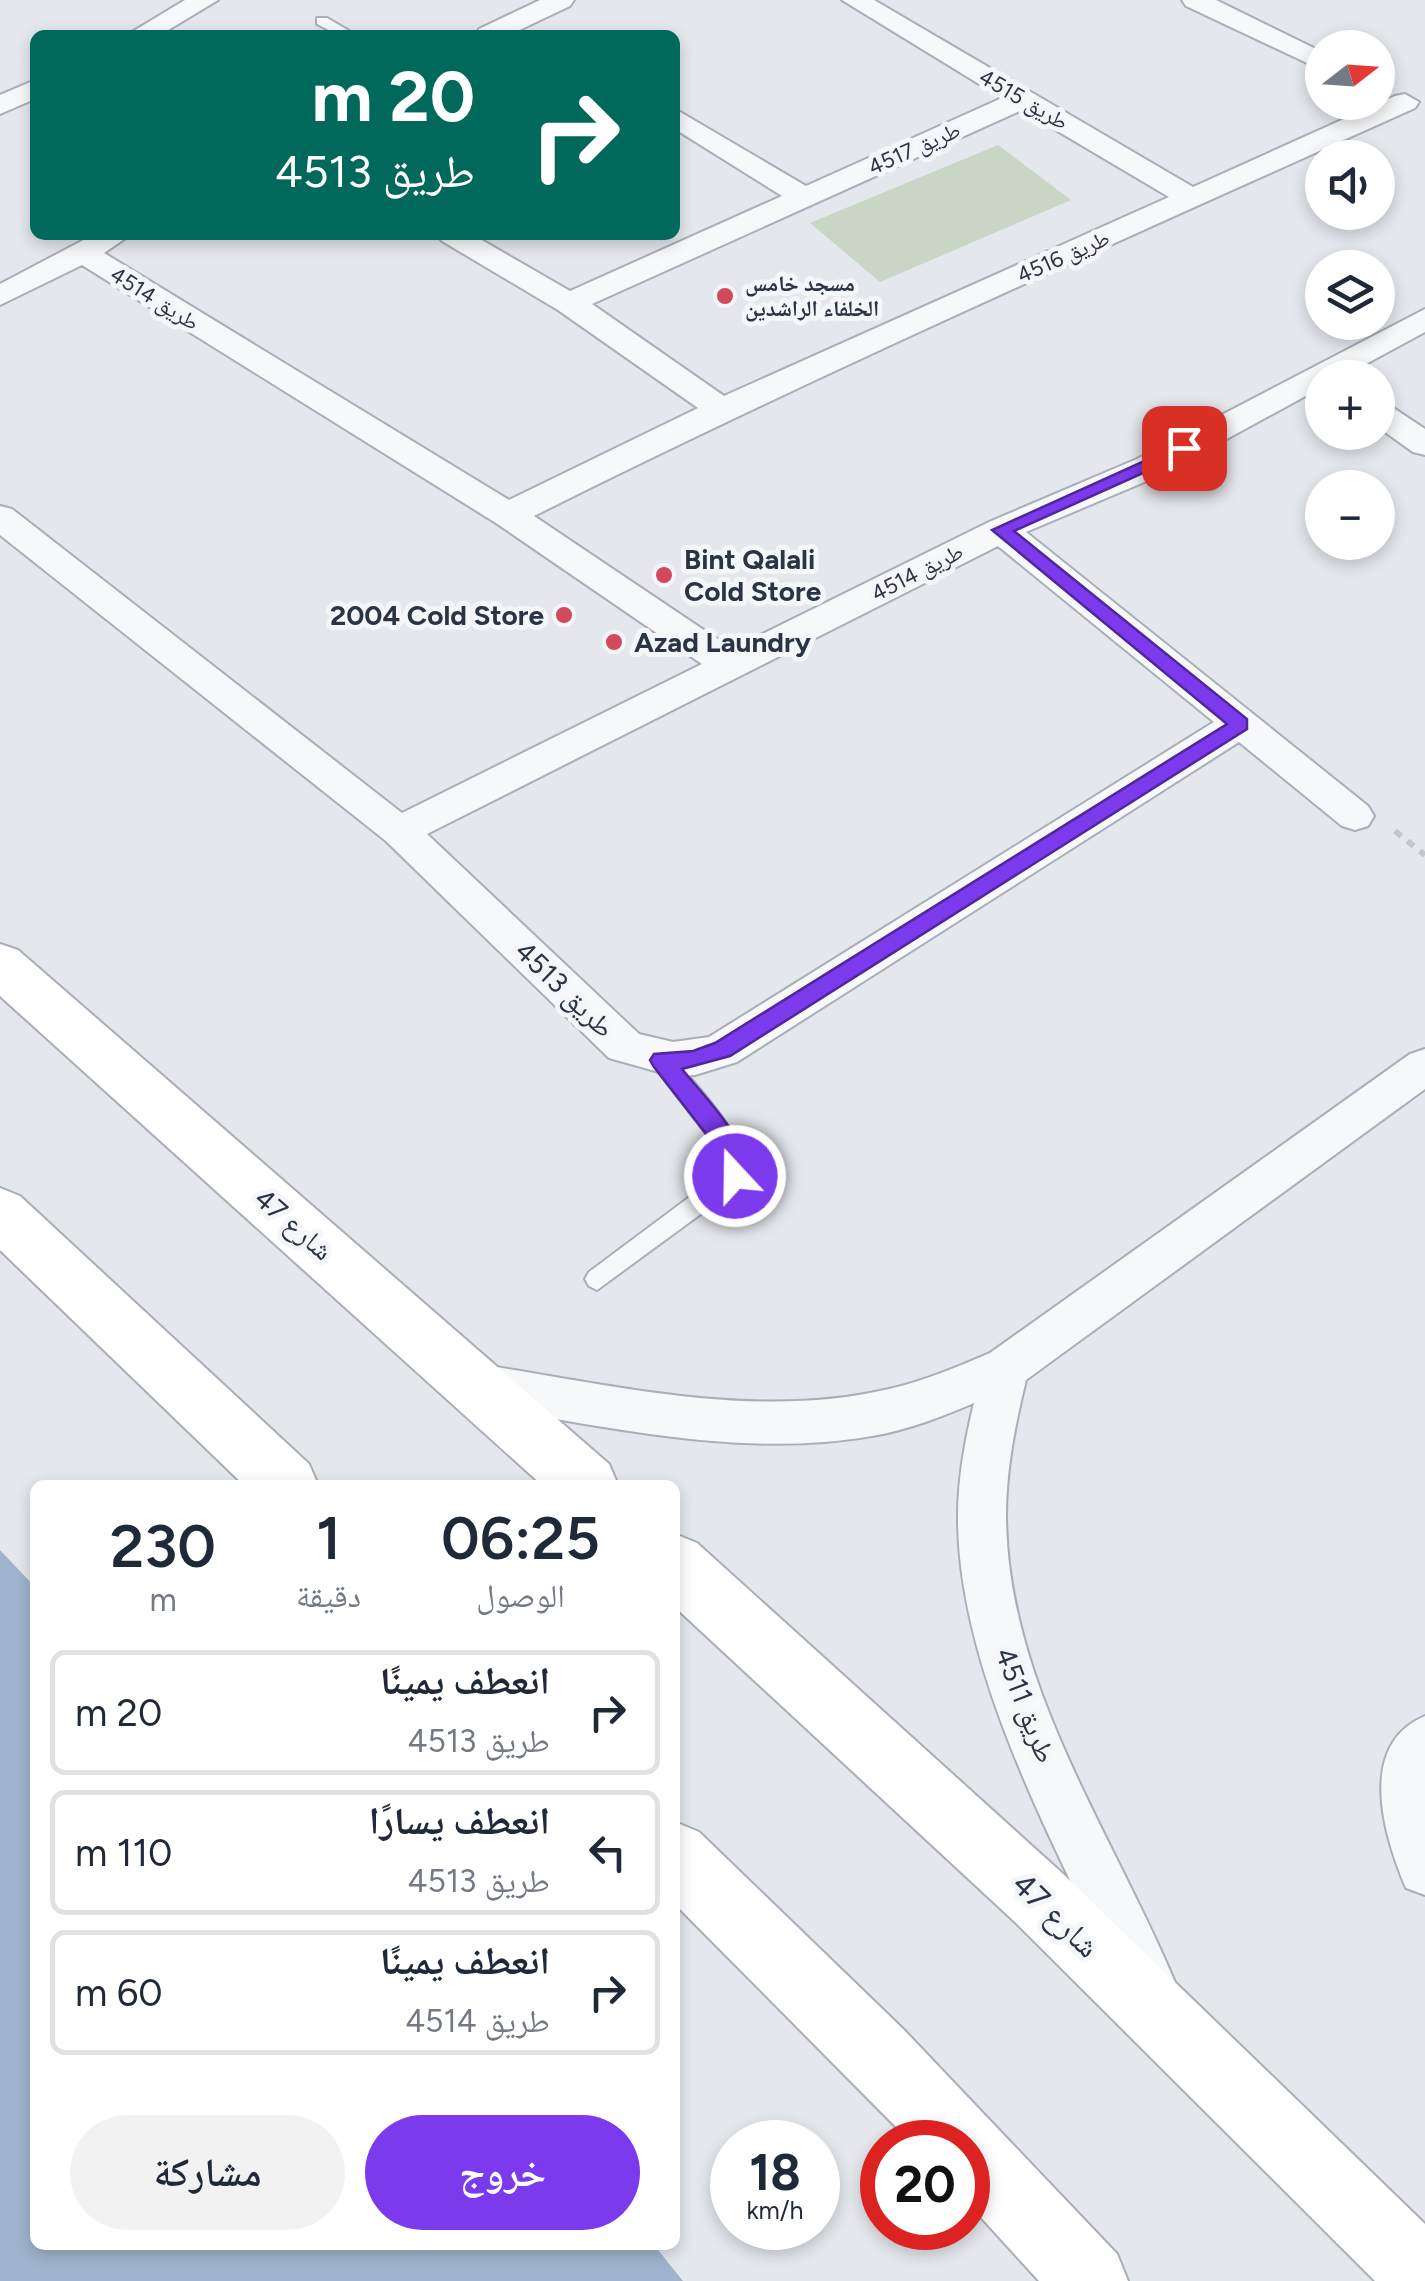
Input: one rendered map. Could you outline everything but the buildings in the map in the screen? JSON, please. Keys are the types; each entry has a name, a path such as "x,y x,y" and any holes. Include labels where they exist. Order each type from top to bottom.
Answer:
{"street":[{"path":"149,30 205,0"},
{"path":"497,30 561,0"},
{"name":"طريق 4515","path":"855,0 1193,198"},
{"path":"1196,0 1305,54"},
{"path":"516,20 533,30"},
{"path":"0,106 30,91"},
{"name":"طريق 4517","path":"569,303 1025,98"},
{"name":"طريق 4516","path":"508,516 722,409 1402,101"},
{"path":"680,120 804,196"},
{"path":"0,296 105,240"},
{"path":"461,240 569,303 722,409"},
{"name":"طريق 4514","path":"82,252 508,516 732,667"},
{"name":"طريق 4514","path":"1352,360 1425,319"},
{"name":"طريق 4514","path":"399,832 1001,530 1149,467 1305,386"},
{"path":"1395,424 1425,444"},
{"name":"طريق 4513","path":"0,517 399,832 624,1046 662,1060"},
{"path":"1001,530 1355,816"},
{"path":"662,1060 693,1060 722,1050 1240,724"},
{"name":"شارع 47","path":"0,965 582,1480"},
{"path":"477,1385 722,1419 797,1422 871,1415 941,1396 1006,1368 1425,1066"},
{"path":"0,1214 282,1480"},
{"name":"طريق 4511","path":"1006,1368 986,1449 983,1540 998,1635 1034,1732 1165,2021"},
{"name":"شارع 47","path":"680,1570 1038,1896 1425,2277"},
{"path":"1425,1742 1416,1749 1406,1776 1409,1812 1425,1869"},
{"path":"680,1861 940,2120"},
{"path":"990,2174 1090,2281"}],"lane":[{"path":"322,21 339,30"},
{"path":"597,1280 735,1176 732,1150 662,1060"}],"green space":[{"path":"998,145 1071,200 880,282 810,223"}],"water":[{"path":"0,1550 30,1582 30,2250 658,2250 683,2281 0,2281"}],"place":[{"name":"مسجد خامس الخلفاء الراشدين","path":"725,296"},
{"name":"Bint Qalali Cold Store","path":"664,575"},
{"name":"2004 Cold Store","path":"564,615"},
{"name":"Azad Laundry","path":"614,642"}],"route":[{"path":"735,1176 736,1158 732,1150 662,1060 693,1060 722,1050 1240,724 1001,530 1149,467 1184,448"}]}
